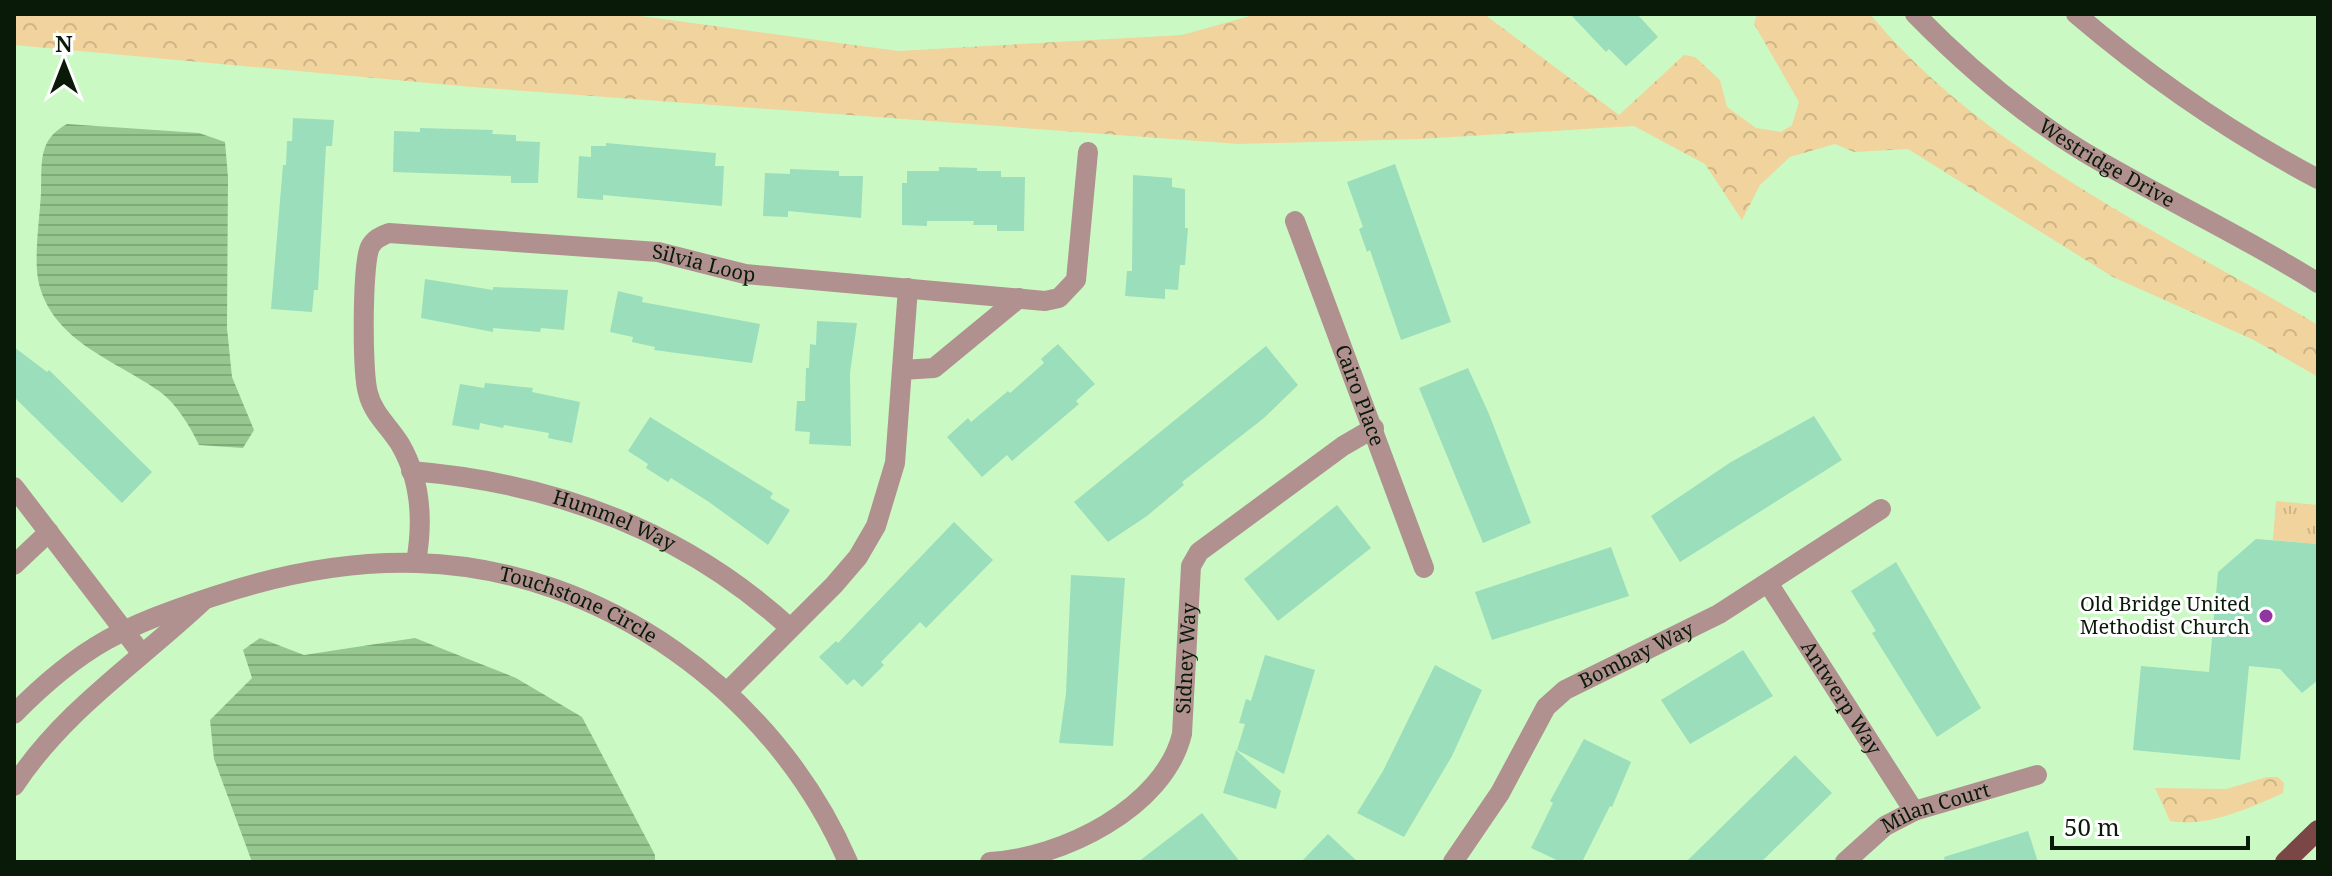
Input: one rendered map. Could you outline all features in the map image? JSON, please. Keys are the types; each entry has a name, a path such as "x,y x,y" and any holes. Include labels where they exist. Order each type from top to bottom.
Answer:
{"main road":[{"path":"2285,862 2318,830"}],"street":[{"name":"Westridge Drive","path":"1915,14 1955,54 2022,109 2082,150 2318,283"},
{"path":"2076,14 2132,62 2210,116 2318,179"},
{"path":"727,692 850,566 876,526 895,463 908,288 1019,298 1059,298 1076,280 1088,152"},
{"name":"Cairo Place","path":"1295,221 1424,568"},
{"name":"Silvia Loop","path":"416,562 420,524 411,471 399,444 372,406 364,373 368,253 379,236 389,233 658,252 745,274 908,288"},
{"path":"902,370 934,368 1019,298"},
{"name":"Sidney Way","path":"990,862 1045,852 1081,838 1115,818 1165,775 1176,756 1182,734 1191,566 1199,552 1374,428"},
{"name":"Hummel Way","path":"411,471 522,486 617,516 704,561 790,628"},
{"path":"14,487 142,654"},
{"name":"Bombay Way","path":"1453,862 1500,793 1546,707 1565,690 1660,646 1768,583 1881,509"},
{"path":"14,565 49,532"},
{"name":"Touchstone Circle","path":"14,714 74,660 123,629 205,599 305,571 416,562 487,571 573,596 652,636 727,692 763,728 798,772 848,862"},
{"name":"Antwerp Way","path":"1768,583 1914,811"},
{"name":"Touchstone Circle","path":"14,786 55,732 85,702 205,599"},
{"name":"Milan Court","path":"1845,862 1885,826 1914,811 2037,775"}],"green space":[{"path":"14,14 626,14 898,51 1182,35 1257,14 1484,14 1619,115 1684,55 1695,57 1720,80 1727,107 1756,128 1781,132 1792,125 1799,102 1754,24 1757,14 1870,14 1916,64 1967,108 2022,149 2080,188 2318,325 2318,377 2254,340 2113,277 1908,149 1854,152 1835,144 1790,157 1760,185 1742,220 1705,164 1634,126 1420,139 1239,144 472,87 14,45"},
{"path":"2276,501 2318,505 2318,544 2273,540"},
{"path":"2267,777 2278,777 2284,783 2283,793 2228,815 2198,822 2170,821 2155,788 2226,789"}],"shaded area":[{"path":"67,124 199,133 225,142 228,177 227,328 232,377 254,430 243,448 199,445 182,415 165,396 88,348 58,321 47,304 39,284 37,263 42,161 46,144"},
{"path":"260,638 304,655 415,638 516,678 582,717 655,855 655,862 252,862 214,759 210,720 252,678 243,650"}],"building":[{"path":"1570,14 1637,14 1658,37 1626,66 1609,49 1606,52"},
{"path":"293,118 334,120 332,146 326,146 318,290 314,290 312,312 271,309 283,165 286,165 287,141 292,141"},
{"path":"420,128 493,130 492,134 516,135 516,141 540,142 538,183 511,183 511,176 393,172 394,131 420,132"},
{"path":"606,143 716,153 715,166 724,166 722,206 603,195 603,200 577,198 579,156 591,157 591,146 606,146"},
{"path":"1395,164 1451,322 1401,340 1370,250 1367,252 1359,229 1363,227 1347,182"},
{"path":"939,167 977,168 977,171 1001,171 1001,177 1025,177 1024,231 997,231 997,225 973,225 974,221 927,221 927,226 902,225 902,183 907,183 907,171 939,171"},
{"path":"790,169 839,171 839,176 863,176 861,218 788,211 788,217 763,216 765,173 790,174"},
{"path":"1133,175 1172,178 1172,187 1185,189 1185,228 1188,228 1185,265 1180,265 1178,290 1165,289 1165,299 1125,296 1127,271 1132,271"},
{"path":"425,279 493,290 493,287 568,290 564,330 541,328 540,332 493,328 493,332 421,318"},
{"path":"618,291 643,297 642,302 760,324 752,363 654,350 655,347 632,342 633,337 610,332"},
{"path":"817,321 857,323 850,373 851,446 809,444 810,432 795,431 797,401 805,401 806,368 809,368 810,344 816,345"},
{"path":"1058,344 1095,384 1076,401 1079,404 1012,461 1007,455 982,477 947,437 968,418 971,422 1008,391 1010,393 1044,363 1041,359"},
{"path":"1266,346 1298,385 1264,418 1182,482 1184,485 1147,516 1108,542 1074,502"},
{"path":"14,347 47,372 49,370 152,472 122,503 14,397"},
{"path":"1468,368 1531,523 1483,543 1419,388"},
{"path":"485,383 533,388 532,392 580,402 572,443 548,438 549,433 504,425 503,428 480,423 479,430 452,425 460,384 484,388"},
{"path":"1814,416 1842,460 1680,562 1651,516 1731,462"},
{"path":"650,417 773,493 770,498 790,510 768,545 671,478 668,482 646,468 648,464 628,451"},
{"path":"1337,505 1371,548 1278,621 1244,579"},
{"path":"954,522 993,560 926,628 920,622 881,662 884,665 862,687 854,679 847,685 819,657 836,641 838,643"},
{"name":"Old Bridge United Methodist Church","path":"2256,539 2318,544 2318,680 2302,693 2280,669 2249,666 2240,760 2133,750 2141,666 2209,672 2218,572"},
{"path":"1611,547 1629,596 1492,640 1475,592"},
{"path":"1896,562 1981,708 1937,737 1872,633 1876,631 1851,591"},
{"path":"1071,575 1125,578 1113,746 1059,743 1066,693"},
{"path":"1743,650 1773,696 1690,744 1661,700"},
{"path":"1265,655 1315,670 1284,774 1237,750 1245,724 1239,723 1246,699 1251,701"},
{"path":"1435,665 1482,690 1452,756 1404,837 1357,813 1383,771"},
{"path":"1584,739 1631,762 1612,807 1582,862 1561,862 1531,848 1553,803 1550,801"},
{"path":"1236,750 1281,791 1276,809 1223,793"},
{"path":"1795,755 1832,793 1761,862 1686,862"},
{"path":"1202,813 1240,862 1138,862 1164,842"},
{"path":"2028,831 2038,862 1945,862 1944,857"},
{"path":"1328,834 1358,862 1301,862"}],"place":[{"name":"Old Bridge United Methodist Church","path":"2266,616"}]}
